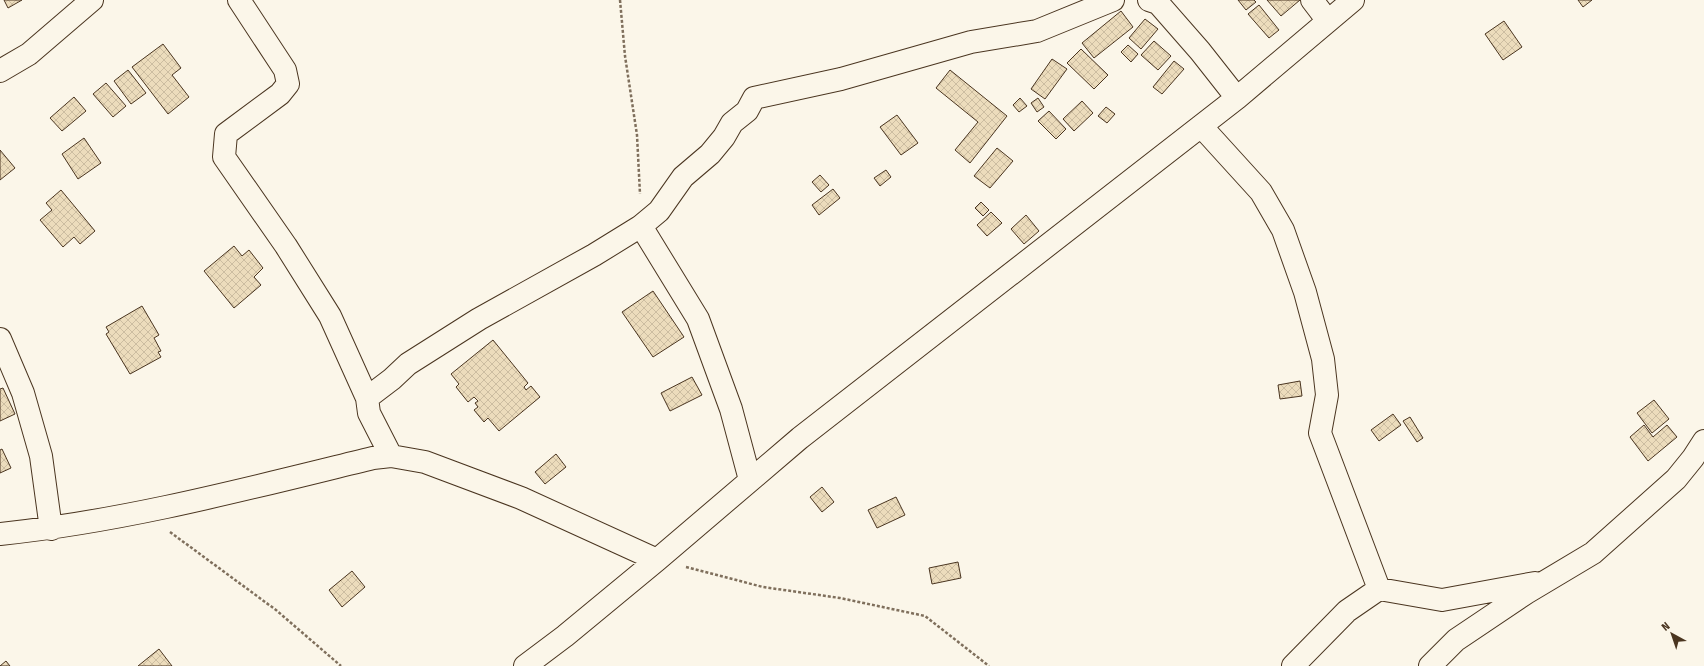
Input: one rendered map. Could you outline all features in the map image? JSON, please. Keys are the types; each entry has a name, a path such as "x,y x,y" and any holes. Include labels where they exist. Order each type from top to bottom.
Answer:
{"street":[{"path":"0,71 29,54 92,0"},
{"path":"239,0 285,70 288,84 280,94 226,134 224,157 286,246 330,316 367,398 369,413 391,456"},
{"path":"367,398 392,379 408,364 473,323 594,255 641,226 659,211 683,177 710,154 724,137 732,123 747,111 754,98 841,79 971,42 1037,31 1114,0"},
{"path":"1149,0 1158,4 1200,51 1237,98"},
{"path":"1312,0 1328,21"},
{"path":"525,666 565,636 657,560 800,438 1237,98 1353,0"},
{"path":"1201,126 1261,192 1283,230 1305,292 1323,358 1327,395 1320,433 1379,589"},
{"path":"641,226 698,319 732,409 750,480"},
{"path":"0,339 23,393 41,456 51,529"},
{"path":"1430,666 1456,640 1546,581 1593,553 1676,479 1693,458 1704,441"},
{"path":"0,534 51,529 143,511 205,498 373,458 391,456 424,462 520,498 657,560"},
{"path":"1293,666 1347,611 1379,589 1442,600 1546,581"}],"path":[{"path":"620,0 625,56 637,134 641,226"},
{"path":"143,511 276,610 341,666"},
{"path":"657,560 763,587 840,598 925,616 989,666"}],"building":[{"path":"4,0 22,0 8,8"},
{"path":"1238,0 1254,0 1256,2 1246,10"},
{"path":"1267,0 1300,0 1281,16"},
{"path":"1578,0 1592,0 1583,7"},
{"path":"1259,5 1279,30 1269,38 1248,14"},
{"path":"1121,11 1133,27 1094,58 1082,43"},
{"path":"1145,19 1158,29 1141,49 1129,38"},
{"path":"1504,21 1522,47 1503,60 1485,34"},
{"path":"1154,41 1171,56 1158,70 1141,55"},
{"path":"163,44 181,68 172,75 189,97 168,114 132,67"},
{"path":"1128,45 1138,54 1131,62 1121,52"},
{"path":"1081,49 1108,75 1094,89 1067,63"},
{"path":"1052,59 1067,69 1045,99 1031,89"},
{"path":"1174,61 1184,69 1162,94 1153,87"},
{"path":"128,70 146,93 131,104 114,81"},
{"path":"950,70 1007,116 970,163 955,150 978,122 936,88"},
{"path":"106,83 126,106 113,117 93,94"},
{"path":"74,97 86,111 62,131 50,118"},
{"path":"1020,98 1027,106 1019,112 1013,105"},
{"path":"1038,98 1044,107 1037,112 1031,103"},
{"path":"1082,101 1093,113 1074,131 1063,119"},
{"path":"1106,107 1115,114 1107,123 1098,116"},
{"path":"1049,111 1066,129 1056,139 1038,121"},
{"path":"897,115 918,143 901,155 880,127"},
{"path":"84,138 101,163 78,179 62,154"},
{"path":"997,148 1013,161 990,188 974,176"},
{"path":"0,150 15,168 0,180"},
{"path":"886,170 891,177 880,186 874,178"},
{"path":"820,175 829,185 821,192 812,182"},
{"path":"833,189 840,198 819,215 812,205"},
{"path":"61,190 95,231 80,244 74,237 63,247 40,220 52,210 46,203"},
{"path":"981,202 989,210 983,216 975,208"},
{"path":"991,212 1002,223 987,236 977,225"},
{"path":"1026,215 1039,231 1024,244 1011,229"},
{"path":"234,246 242,256 249,250 263,268 254,277 261,285 234,308 204,271"},
{"path":"653,291 684,337 653,357 622,312"},
{"path":"142,306 159,335 154,338 161,351 158,352 161,357 130,374 106,334 109,332 106,327"},
{"path":"493,340 528,383 524,387 526,390 531,386 540,397 499,431 488,418 484,422 474,410 478,407 475,403 478,401 474,397 468,402 456,387 459,384 451,374"},
{"path":"692,377 702,395 670,411 661,393"},
{"path":"1300,381 1302,396 1280,399 1278,385"},
{"path":"3,388 15,414 0,421 0,389"},
{"path":"1654,400 1669,419 1652,433 1637,413"},
{"path":"1393,414 1401,425 1379,441 1371,430"},
{"path":"1410,417 1423,438 1417,442 1403,421"},
{"path":"1644,425 1653,437 1667,425 1677,437 1648,461 1630,437"},
{"path":"2,449 11,468 0,473 0,450"},
{"path":"556,454 566,467 545,484 535,472"},
{"path":"822,487 834,502 822,512 810,497"},
{"path":"896,497 905,515 877,528 868,510"},
{"path":"958,562 961,578 932,584 929,568"},
{"path":"352,571 365,587 342,607 329,590"},
{"path":"159,649 172,666 138,666"},
{"path":"6,661 10,666 0,666"}]}
